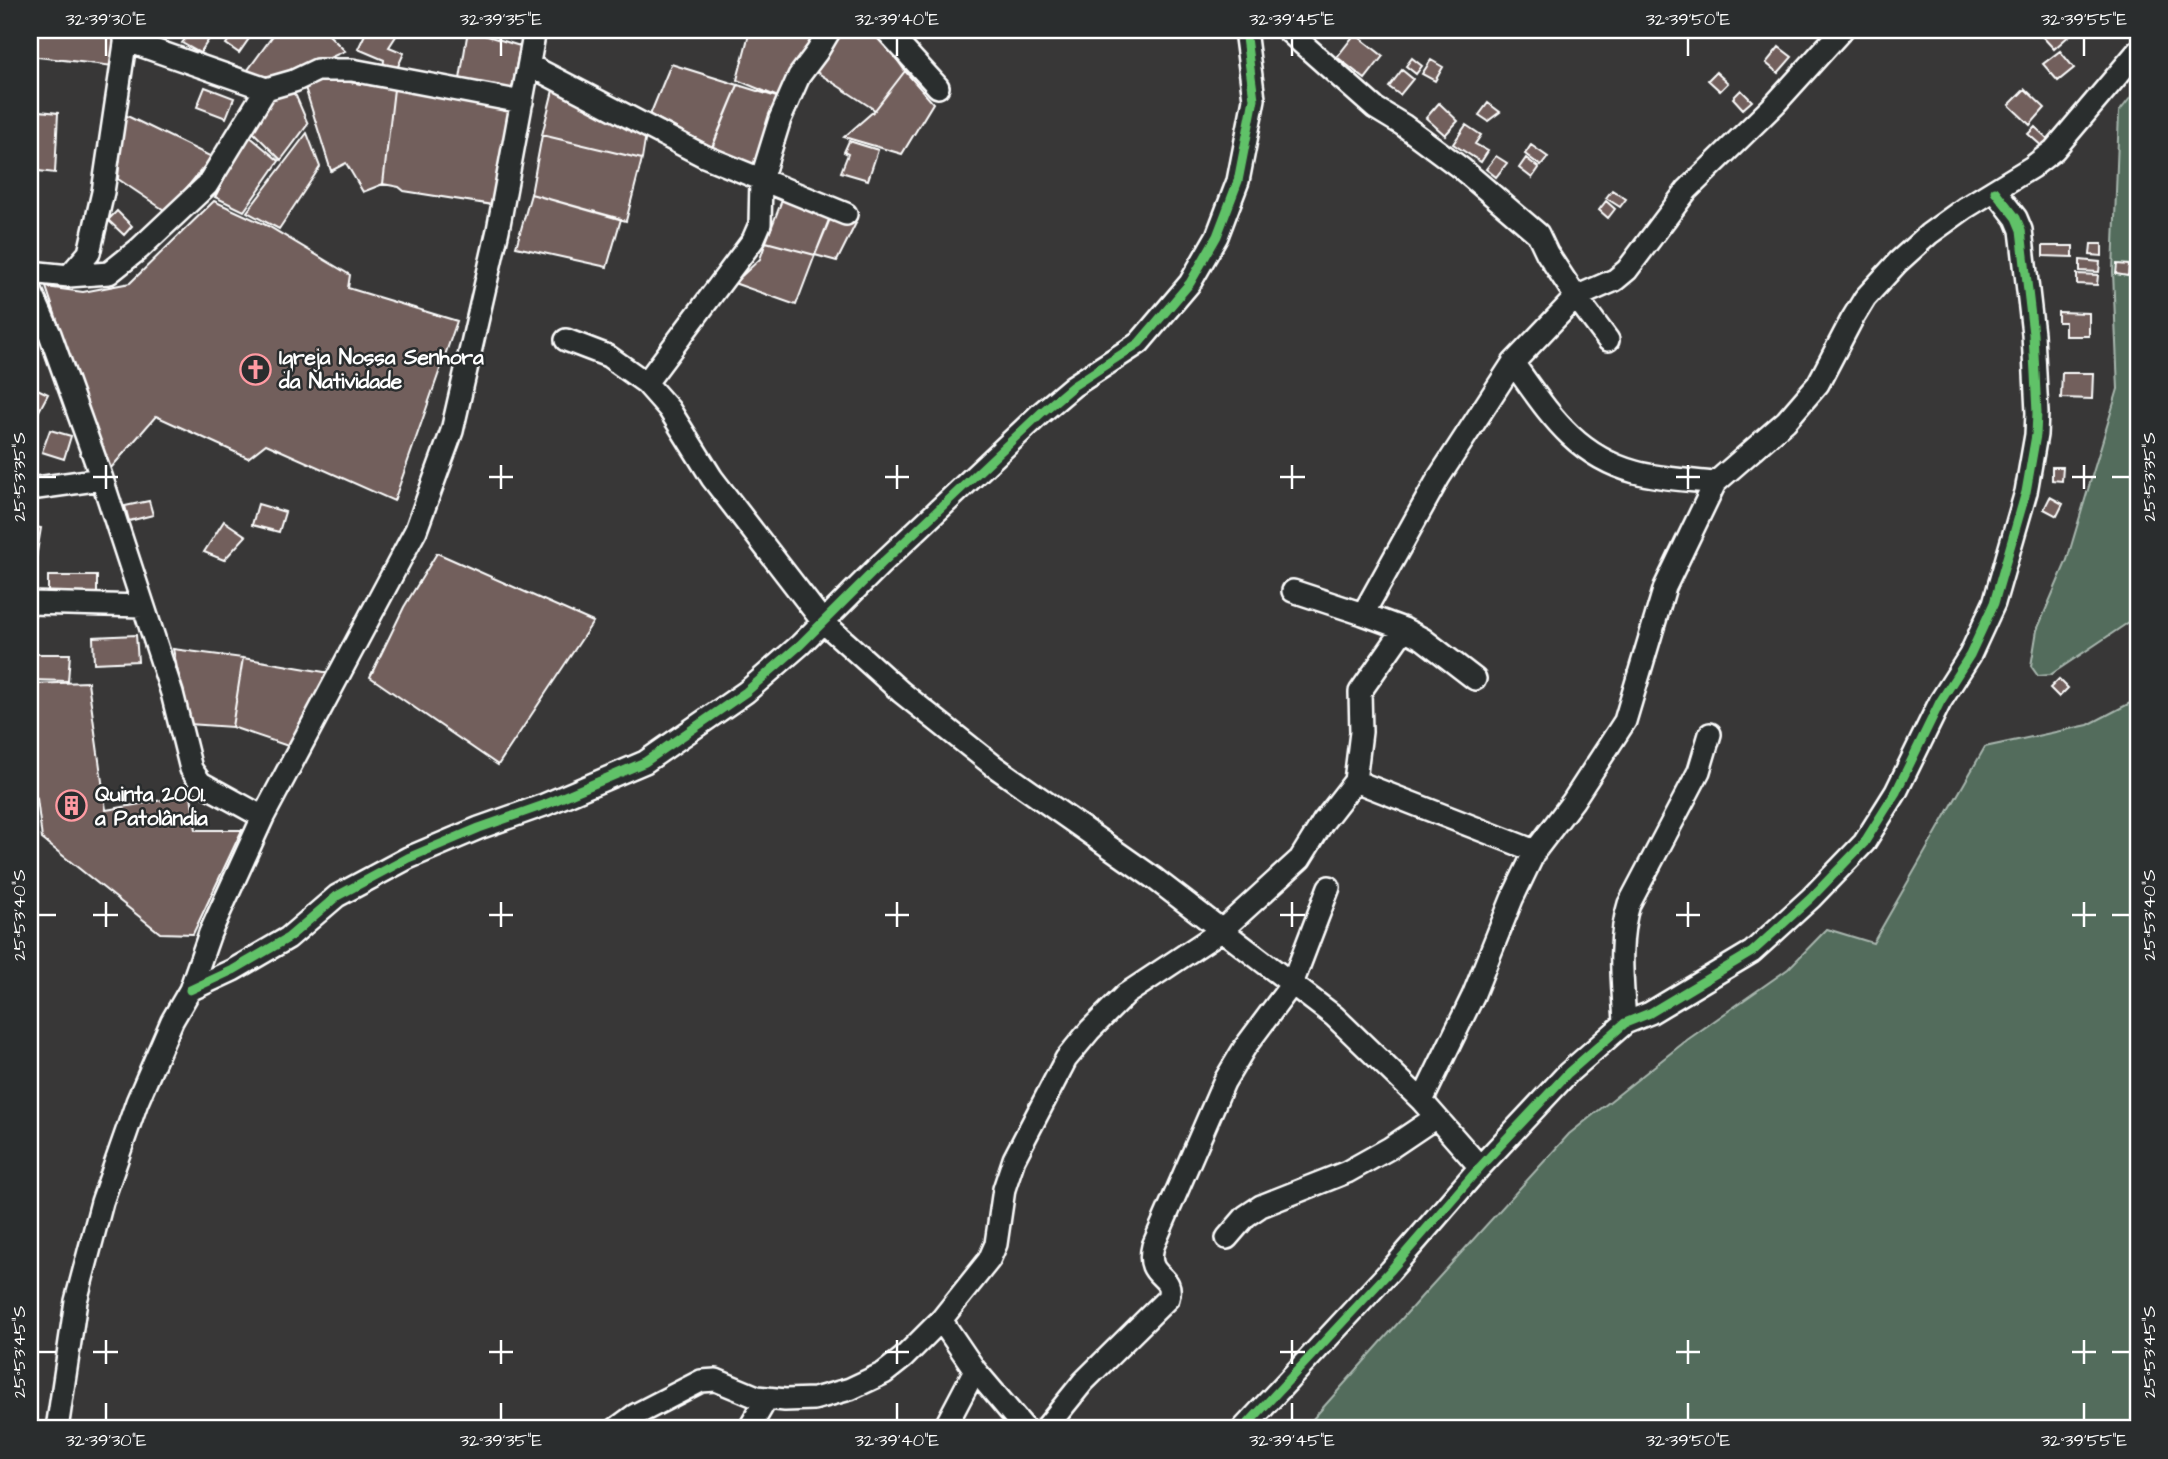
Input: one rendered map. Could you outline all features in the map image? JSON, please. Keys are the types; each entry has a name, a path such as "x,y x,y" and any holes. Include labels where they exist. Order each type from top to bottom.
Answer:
{"street":[{"path":"57,1429 76,1301 102,1202 137,1102 172,1021 190,990 210,933 263,817 353,651 420,518 452,431 498,230 535,30"},
{"path":"646,383 753,240 760,225 761,180 780,119 799,76 830,30"},
{"path":"886,30 938,87"},
{"path":"190,990 233,970 288,939 337,896 408,858 645,762 746,692 1041,414 1073,386 1139,343 1191,283 1217,236 1238,181 1254,99 1245,30"},
{"path":"1287,30 1375,108 1403,125 1462,169 1538,234 1547,253 1576,297 1608,340"},
{"path":"1363,614 1439,477 1513,363 1576,297 1615,280 1627,270 1687,190 1775,104 1842,30"},
{"path":"69,276 89,253 103,192 126,35 265,89 294,82 317,70 352,69 522,102"},
{"path":"1227,1238 1246,1216 1261,1206 1347,1172 1390,1148 1429,1109 1512,899 1535,851 1573,801 1625,721 1665,587 1715,483 1786,421 1818,384 1865,299 1898,262 1929,234 1965,208 2032,167 2054,150 2138,51"},
{"path":"529,65 704,156 846,214"},
{"path":"30,272 69,276 109,273 139,249 207,185 265,89"},
{"path":"1243,1429 1568,1073 1625,1023 1650,1013 1752,952 1811,898 1864,843 1896,792 1940,702 1970,655 1994,603 2026,492 2036,435 2033,334 2021,230 1995,191"},
{"path":"30,289 50,334 102,479 172,693 191,769 201,783 263,817"},
{"path":"566,340 608,356 646,383 669,409 712,478 823,622 901,692 994,766 1155,879 1334,1016 1429,1109 1480,1167"},
{"path":"1513,363 1563,428 1584,449 1612,464 1636,472 1715,483"},
{"path":"30,489 102,479"},
{"path":"1293,591 1404,629 1423,639 1475,679"},
{"path":"30,603 143,606"},
{"path":"616,1429 635,1415 701,1381 716,1380 757,1397 785,1400 814,1399 850,1389 884,1373 941,1320 989,1260 996,1244 1004,1189 1014,1159 1066,1059 1126,994 1221,931 1300,859 1323,822 1355,781 1361,732 1360,692 1404,629"},
{"path":"1625,1023 1623,922 1629,904 1699,771 1710,734"},
{"path":"1355,781 1535,851"},
{"path":"1045,1429 1083,1382 1168,1298 1168,1284 1152,1267 1150,1257 1153,1246 1224,1082 1245,1047 1292,984 1329,887"},
{"path":"941,1320 975,1370 1024,1429"},
{"path":"944,1429 975,1370"},
{"path":"748,1429 767,1398"}],"green space":[{"path":"2138,88 2138,616 2050,675 2038,676 2031,666 2037,630 2067,560 2118,389 2113,272 2119,112"},
{"path":"2138,699 2138,1429 1304,1429 1569,1134 1687,1040 1788,969 1827,929 1873,943 1985,747 2088,725"}],"building":[{"path":"30,30 117,30 113,66 30,56"},
{"path":"192,30 215,30 200,53 182,43"},
{"path":"236,30 255,30 239,53 226,44"},
{"path":"277,30 324,30 345,51 294,74 261,78 245,74"},
{"path":"367,30 400,30 389,47 404,53 395,73 383,70 384,60 358,49"},
{"path":"468,30 520,46 511,94 495,90 499,85 487,84 483,88 460,79"},
{"path":"750,30 813,30 820,34 783,99 737,80"},
{"path":"838,30 868,30 886,44 905,71 875,110 812,69"},
{"path":"2047,30 2067,30 2071,34 2054,49 2041,35"},
{"path":"1355,34 1383,56 1365,79 1337,57"},
{"path":"1779,47 1792,57 1778,73 1766,63"},
{"path":"2060,51 2074,68 2058,81 2043,64"},
{"path":"1412,58 1422,66 1416,74 1406,66"},
{"path":"1431,60 1443,67 1435,81 1422,74"},
{"path":"671,64 738,85 712,147 650,115"},
{"path":"1402,70 1413,79 1400,95 1389,87"},
{"path":"905,71 933,103 902,154 844,137 875,110"},
{"path":"1716,72 1728,83 1720,91 1708,80"},
{"path":"311,76 394,89 383,184 363,192 346,163 331,171 303,81"},
{"path":"738,85 783,99 756,169 710,153"},
{"path":"554,86 646,134 642,159 542,135"},
{"path":"205,87 234,98 226,118 197,107"},
{"path":"394,89 510,108 493,205 404,191 399,187 383,184"},
{"path":"2025,89 2045,108 2030,125 2009,105"},
{"path":"274,90 292,92 296,96 308,124 281,160 250,129"},
{"path":"1741,90 1752,101 1743,109 1733,98"},
{"path":"1439,103 1458,121 1445,135 1426,118"},
{"path":"1488,103 1500,112 1488,121 1479,115"},
{"path":"30,110 58,113 55,173 30,170"},
{"path":"123,114 212,157 167,212 118,179"},
{"path":"1466,125 1481,135 1475,144 1488,151 1481,162 1453,144"},
{"path":"2035,127 2049,140 2043,147 2028,134"},
{"path":"307,133 320,167 279,229 247,212"},
{"path":"248,135 279,161 244,211 215,197"},
{"path":"542,135 642,159 626,221 531,194"},
{"path":"849,141 878,150 868,180 841,172 848,154 844,152"},
{"path":"1531,145 1548,157 1541,166 1525,154"},
{"path":"1496,156 1507,163 1496,177 1486,169"},
{"path":"1526,158 1539,168 1532,178 1519,168"},
{"path":"1612,190 1626,199 1620,207 1606,198"},
{"path":"531,194 621,219 607,267 516,247"},
{"path":"782,200 830,217 815,255 766,242"},
{"name":"Igreja Nossa Senhora da Natividade","path":"214,201 268,226 350,275 348,288 457,321 394,501 266,444 248,458 156,416 111,468 99,445 46,287 83,292 130,283"},
{"path":"1606,201 1615,209 1608,218 1599,210"},
{"path":"117,211 132,226 124,235 108,220"},
{"path":"832,214 856,223 837,261 815,255"},
{"path":"766,242 815,255 796,305 734,283 760,259"},
{"path":"2091,244 2102,244 2102,256 2090,255"},
{"path":"2043,246 2073,246 2073,257 2043,256"},
{"path":"2080,260 2100,262 2099,272 2080,271"},
{"path":"2117,264 2129,265 2128,276 2116,274"},
{"path":"2077,274 2098,275 2097,285 2077,284"},
{"path":"2058,312 2089,313 2089,336 2065,336 2065,322 2058,322"},
{"path":"2062,373 2093,373 2092,399 2061,398"},
{"path":"31,386 48,394 32,424 36,426 35,432 30,431"},
{"path":"50,430 71,436 64,459 42,452"},
{"path":"2052,467 2063,467 2062,481 2052,480"},
{"path":"2050,497 2063,504 2057,516 2044,509"},
{"path":"149,501 153,515 129,521 125,506"},
{"path":"258,504 285,512 279,532 252,525"},
{"path":"224,521 246,536 224,560 204,552"},
{"path":"30,526 41,528 36,558 30,556"},
{"path":"437,553 593,622 498,765 370,677 404,607"},
{"path":"48,576 97,576 97,600 48,600"},
{"path":"136,635 138,661 94,663 93,637"},
{"path":"173,649 243,658 232,727 189,724"},
{"path":"30,654 70,654 68,681 30,680"},
{"path":"243,658 330,673 294,748 232,727"},
{"path":"2059,679 2068,688 2059,697 2050,688"},
{"name":"Quinta 2001. a Patolândia","path":"88,682 106,810 191,795 196,830 242,830 193,934 160,933 42,839 37,798 30,803 30,684"}],"cycle path":[{"path":"190,990 233,970 288,938 337,896 408,858 645,762 746,692 800,645 881,564 1041,413 1073,386 1139,343 1190,283 1217,236 1238,181 1254,99 1245,30"},
{"path":"1243,1429 1568,1073 1625,1023 1650,1013 1752,952 1811,898 1864,843 1896,792 1940,702 1970,655 1994,603 2026,492 2036,435 2033,334 2021,230 2016,218 1995,191"}],"place":[{"name":"Igreja Nossa Senhora da Natividade","path":"256,369"},
{"name":"Quinta 2001. a Patolândia","path":"72,806"}]}
